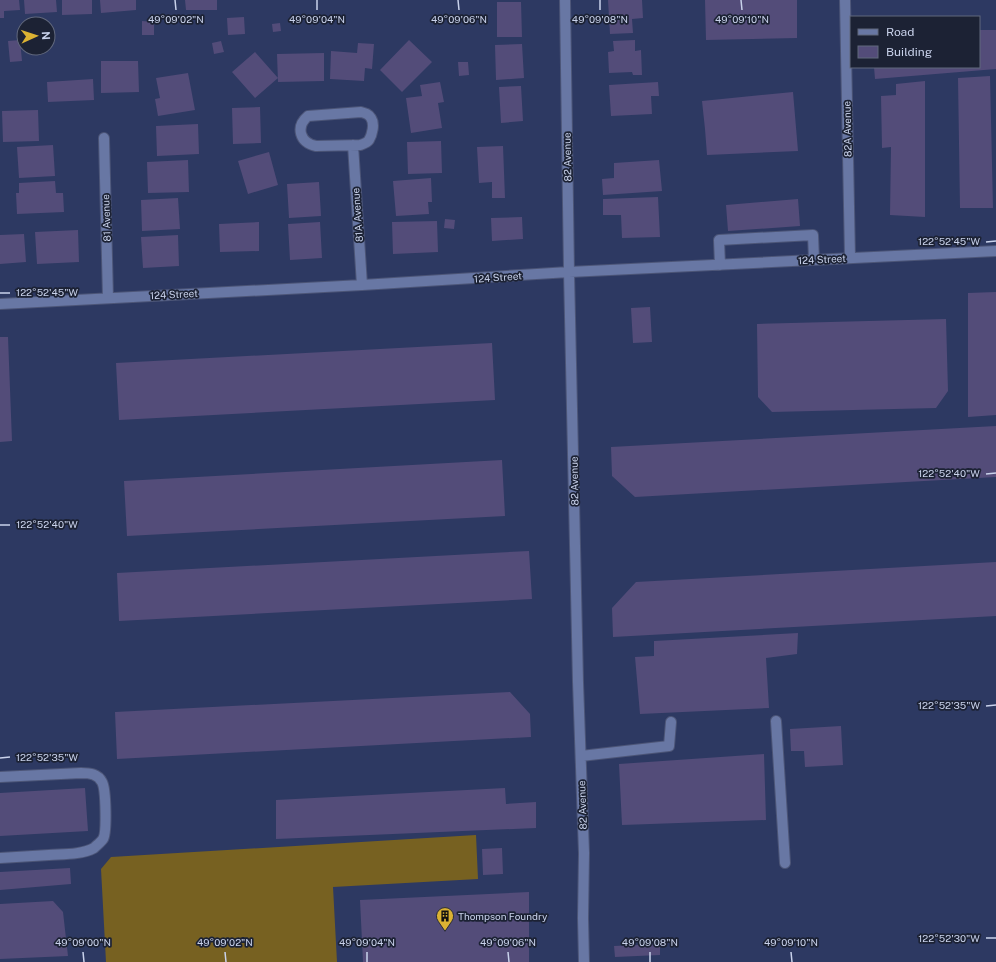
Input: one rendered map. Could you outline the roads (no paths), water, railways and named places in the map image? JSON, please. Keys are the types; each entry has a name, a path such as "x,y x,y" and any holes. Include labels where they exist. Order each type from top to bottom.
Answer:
{"street":[{"name":"82 Avenue","path":"565,0 580,756 584,853 584,962"},
{"name":"82A Avenue","path":"845,0 850,258"},
{"path":"361,112 368,115 373,123 369,140 360,145 353,145 312,145 303,139 300,130 302,122 308,116 315,114 361,112"},
{"name":"81 Avenue","path":"104,138 108,298"},
{"name":"81A Avenue","path":"353,145 362,285"},
{"path":"720,265 719,240 727,239 813,235 814,260"},
{"name":"124 Street","path":"0,304 996,250"},
{"path":"776,721 785,863"},
{"path":"580,756 669,746 672,722"},
{"path":"0,777 81,772 91,773 98,777 103,783 105,792 106,830 103,840 86,852 0,858"}],"place":[{"name":"Thompson Foundry","path":"445,931"}]}
